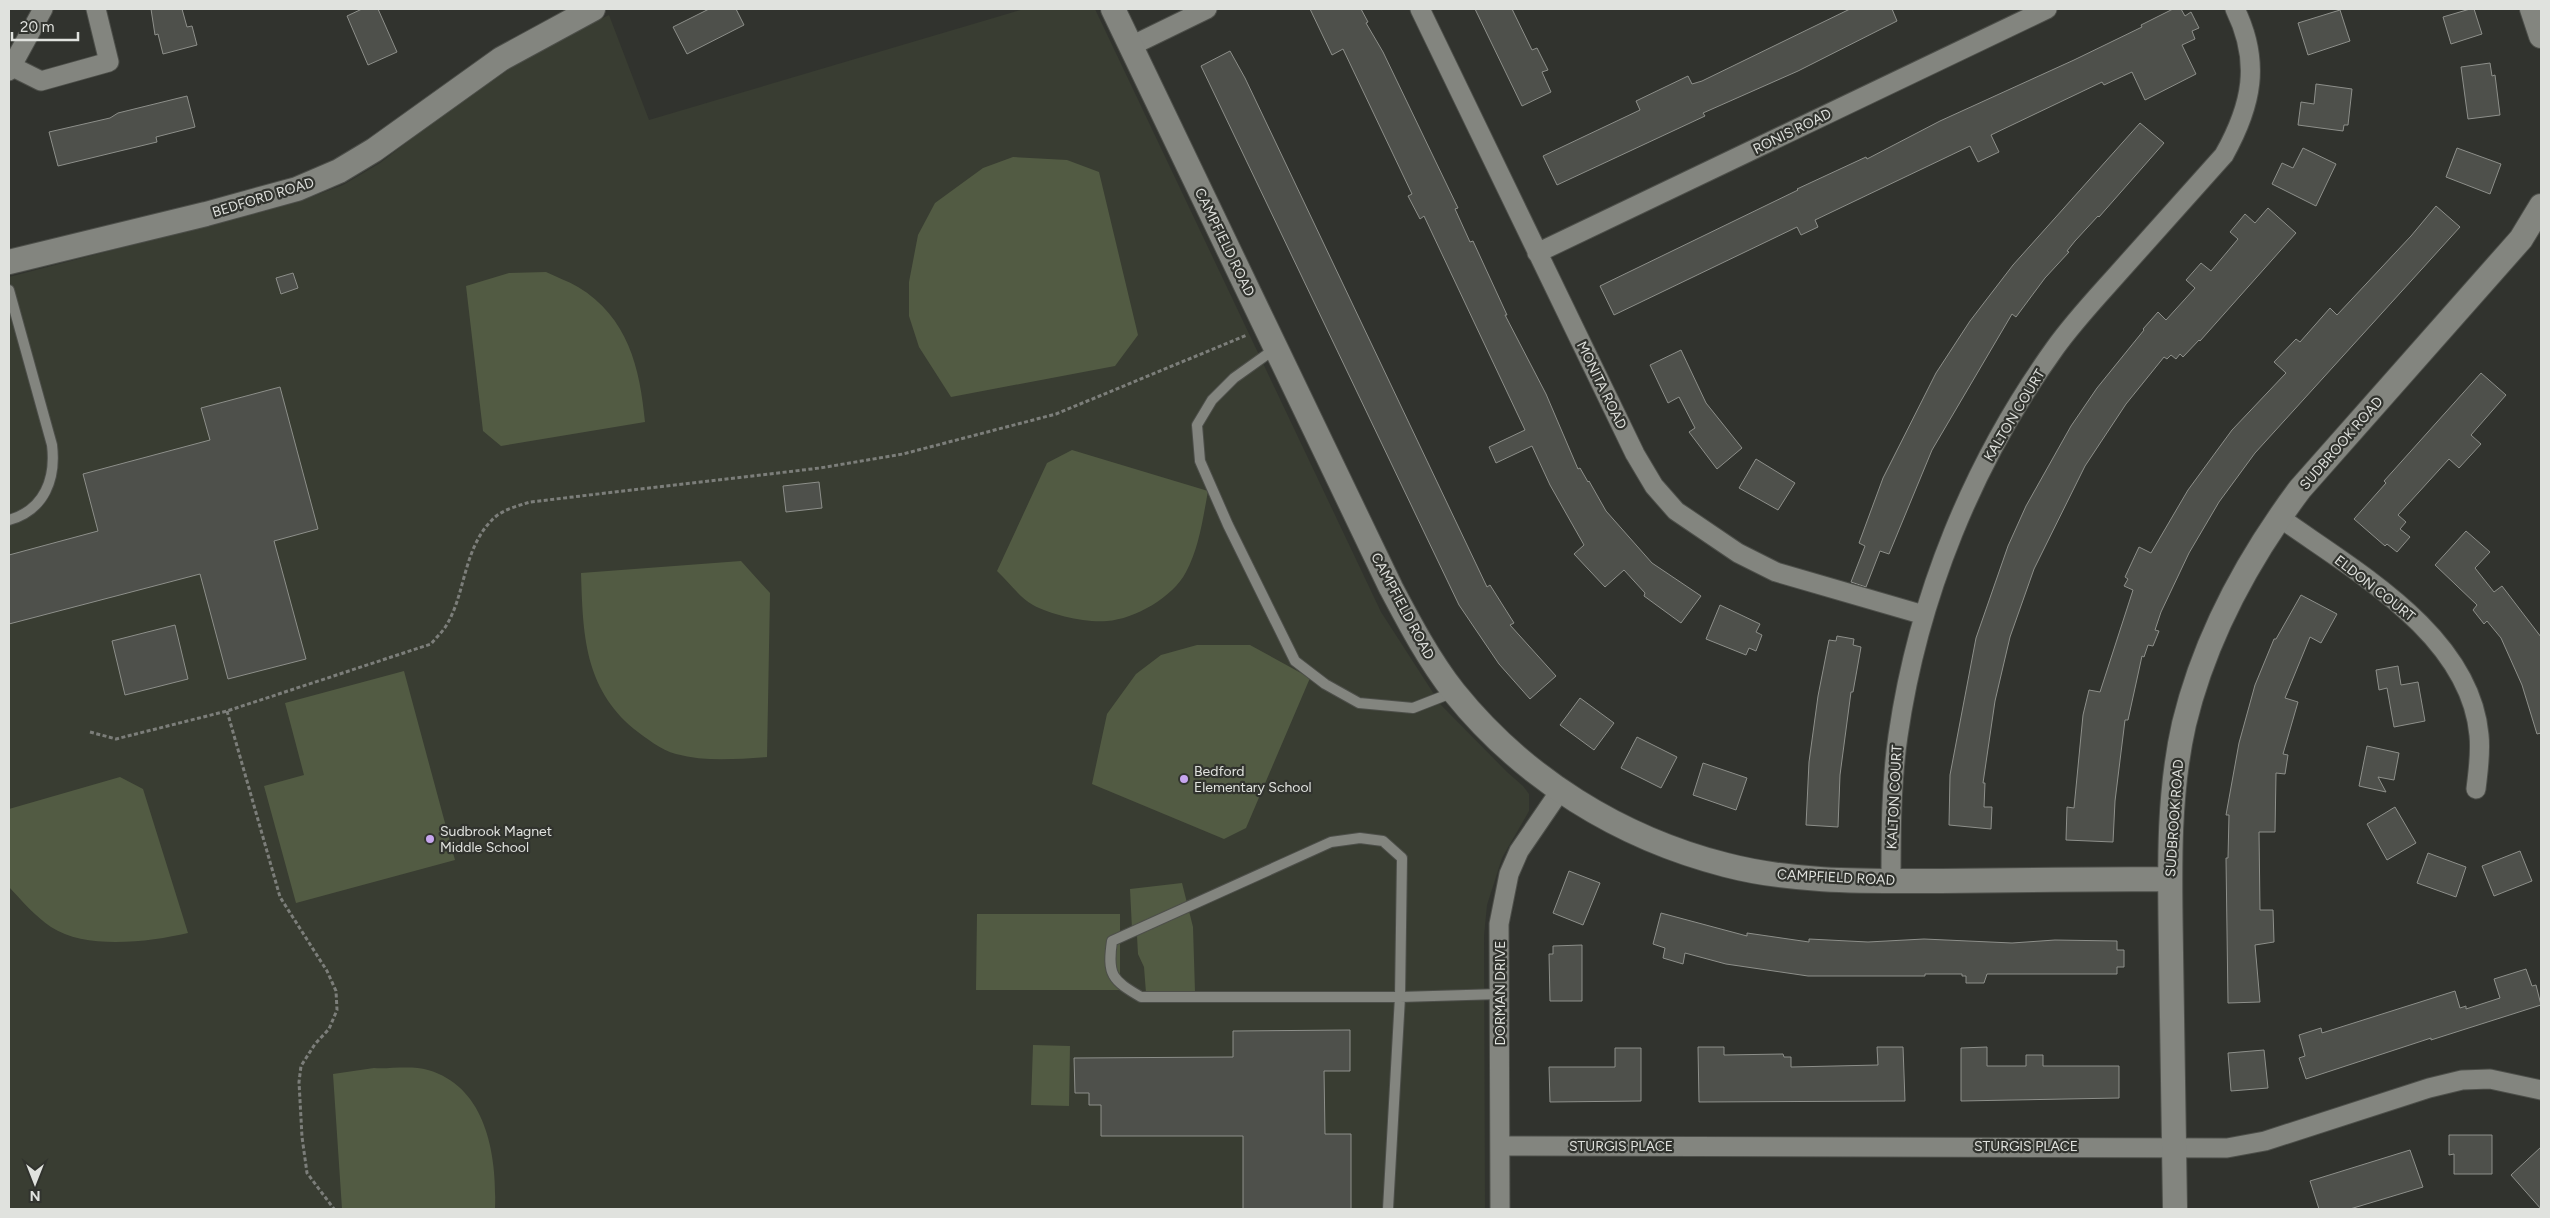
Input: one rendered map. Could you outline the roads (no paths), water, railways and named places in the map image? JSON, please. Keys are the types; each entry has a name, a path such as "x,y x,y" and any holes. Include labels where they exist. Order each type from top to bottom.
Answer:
{"street":[{"path":"44,9 9,67 41,81 110,62 96,9"},
{"name":"BEDFORD ROAD","path":"9,262 215,212 298,189 339,171 382,145 501,59 594,9"},
{"name":"CAMPFIELD ROAD","path":"1113,9 1391,588 1420,643 1454,692 1501,744 1560,791 1613,823 1670,849 1728,866 1796,877 1891,881 2170,880"},
{"path":"1131,46 1207,9"},
{"name":"MONITA ROAD","path":"1420,9 1635,454 1654,486 1676,510 1738,553 1776,572 1924,614"},
{"name":"RONIS ROAD","path":"1537,253 2047,9"},
{"name":"KALTON COURT","path":"1891,881 1892,795 1897,737 1924,614 1963,509 1989,455 2020,399 2056,347 2090,305 2224,155 2240,127 2248,100 2251,72 2250,47 2236,9"},
{"path":"2532,9 2541,36"},
{"name":"SUDBROOK ROAD","path":"2175,1209 2170,880 2176,769 2192,697 2223,611 2249,562 2300,489 2531,236 2541,206"},
{"name":"ELDON COURT","path":"2279,517 2397,602 2426,630 2445,654 2463,681 2475,713 2479,734 2480,761 2476,789"},
{"name":"DORMAN DRIVE","path":"1500,1209 1499,924 1510,874 1519,851 1560,791"},
{"name":"STURGIS PLACE","path":"1500,1146 2174,1146 2227,1148 2245,1146 2429,1088 2462,1080 2490,1079 2541,1090"}],"lane":[{"path":"9,290 52,445 54,464 51,482 43,496 30,509 9,520"},
{"path":"1276,348 1234,378 1212,400 1197,425 1200,461 1228,524 1295,661 1325,684 1359,703 1413,708 1454,692"},
{"path":"1388,1209 1400,997 1402,858 1383,840 1360,838 1331,842 1112,941 1109,964 1118,984 1141,997 1400,997 1500,994"}],"place":[{"name":"Bedford Elementary School","path":"1184,779"},
{"name":"Sudbrook Magnet Middle School","path":"430,839"}]}
